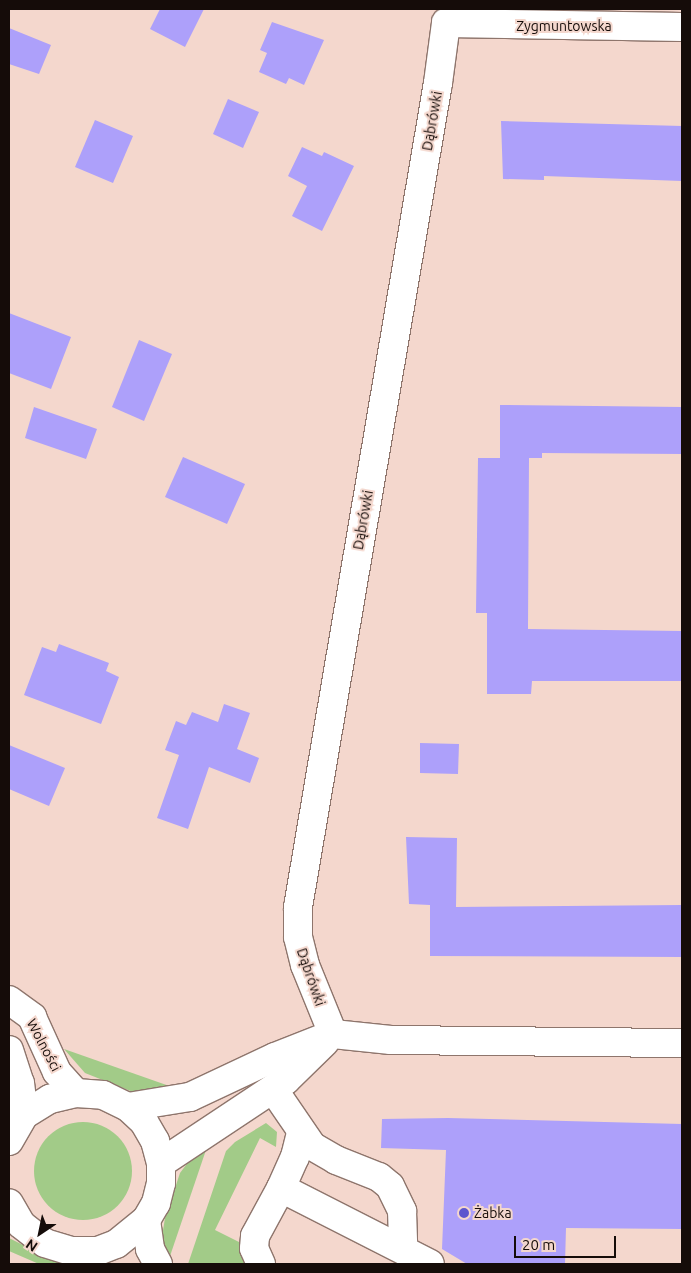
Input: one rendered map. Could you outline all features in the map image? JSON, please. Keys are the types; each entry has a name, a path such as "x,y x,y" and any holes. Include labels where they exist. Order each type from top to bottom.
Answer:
{"street":[{"name":"Zygmuntowska","path":"437,16 530,18 682,27"},
{"name":"Dąbrówki","path":"333,1034 305,965 298,937 298,907 438,83 437,16"},
{"name":"Wolności","path":"9,1000 32,1017 58,1072 76,1093"},
{"path":"128,1107 190,1097 275,1057 333,1034 391,1040 682,1043"},
{"path":"161,1163 273,1089 333,1034"},
{"path":"9,1050 20,1082 24,1115"},
{"path":"273,1089 301,1133 323,1154 364,1170 390,1186 402,1211 403,1249"},
{"path":"9,1141 24,1115 50,1099 76,1093 103,1095 128,1107 144,1122 156,1141 161,1163 161,1183 156,1203 146,1220 103,1258 71,1252 45,1243 13,1217"},
{"path":"261,1264 254,1248 255,1236 281,1188 295,1157 301,1133"},
{"path":"281,1188 430,1264"},
{"path":"146,1220 150,1249 158,1264"}],"green space":[{"path":"64,1049 175,1088 141,1094 133,1092 85,1073"},
{"path":"83,1122 102,1126 118,1136 128,1152 132,1171 128,1190 118,1206 102,1216 83,1220 64,1216 48,1206 38,1190 34,1171 38,1152 48,1136 64,1126"},
{"path":"266,1123 277,1132 276,1147 260,1138 215,1230 241,1243 247,1264 188,1264 226,1151 235,1142"},
{"path":"207,1147 169,1259 162,1237 165,1218 180,1173 192,1157"},
{"path":"9,1238 51,1259 71,1264 39,1264 9,1251"}],"building":[{"path":"160,9 204,9 185,47 150,29"},
{"path":"272,22 324,40 304,85 289,78 286,84 259,72 267,53 260,50"},
{"path":"9,28 51,45 39,74 9,64"},
{"path":"228,99 259,112 243,148 213,134"},
{"path":"95,120 133,136 113,183 75,167"},
{"path":"501,121 682,126 682,181 544,176 544,180 503,179"},
{"path":"302,147 322,156 324,152 354,166 322,231 292,216 307,186 288,176"},
{"path":"9,313 71,337 51,389 9,373"},
{"path":"139,340 172,354 144,421 112,407"},
{"path":"500,405 682,407 682,454 542,453 542,458 529,458 528,629 682,631 682,681 532,681 531,694 487,694 487,613 476,613 478,458 500,458"},
{"path":"34,407 97,429 86,459 25,438"},
{"path":"183,457 245,484 227,524 165,497"},
{"path":"59,644 109,663 106,671 119,677 101,724 24,695 42,647 56,652"},
{"path":"224,704 250,713 237,749 259,758 250,783 209,767 188,829 157,818 179,755 165,750 176,721 186,725 192,712 218,722"},
{"path":"420,743 459,744 458,774 420,773"},
{"path":"9,745 65,768 49,806 9,789"},
{"path":"406,837 457,838 456,907 682,905 682,957 430,956 430,905 409,904"},
{"path":"448,1118 682,1124 682,1229 566,1228 565,1264 467,1264 442,1249 446,1150 381,1148 382,1119"}],"place":[{"name":"Żabka","path":"464,1213"}]}
